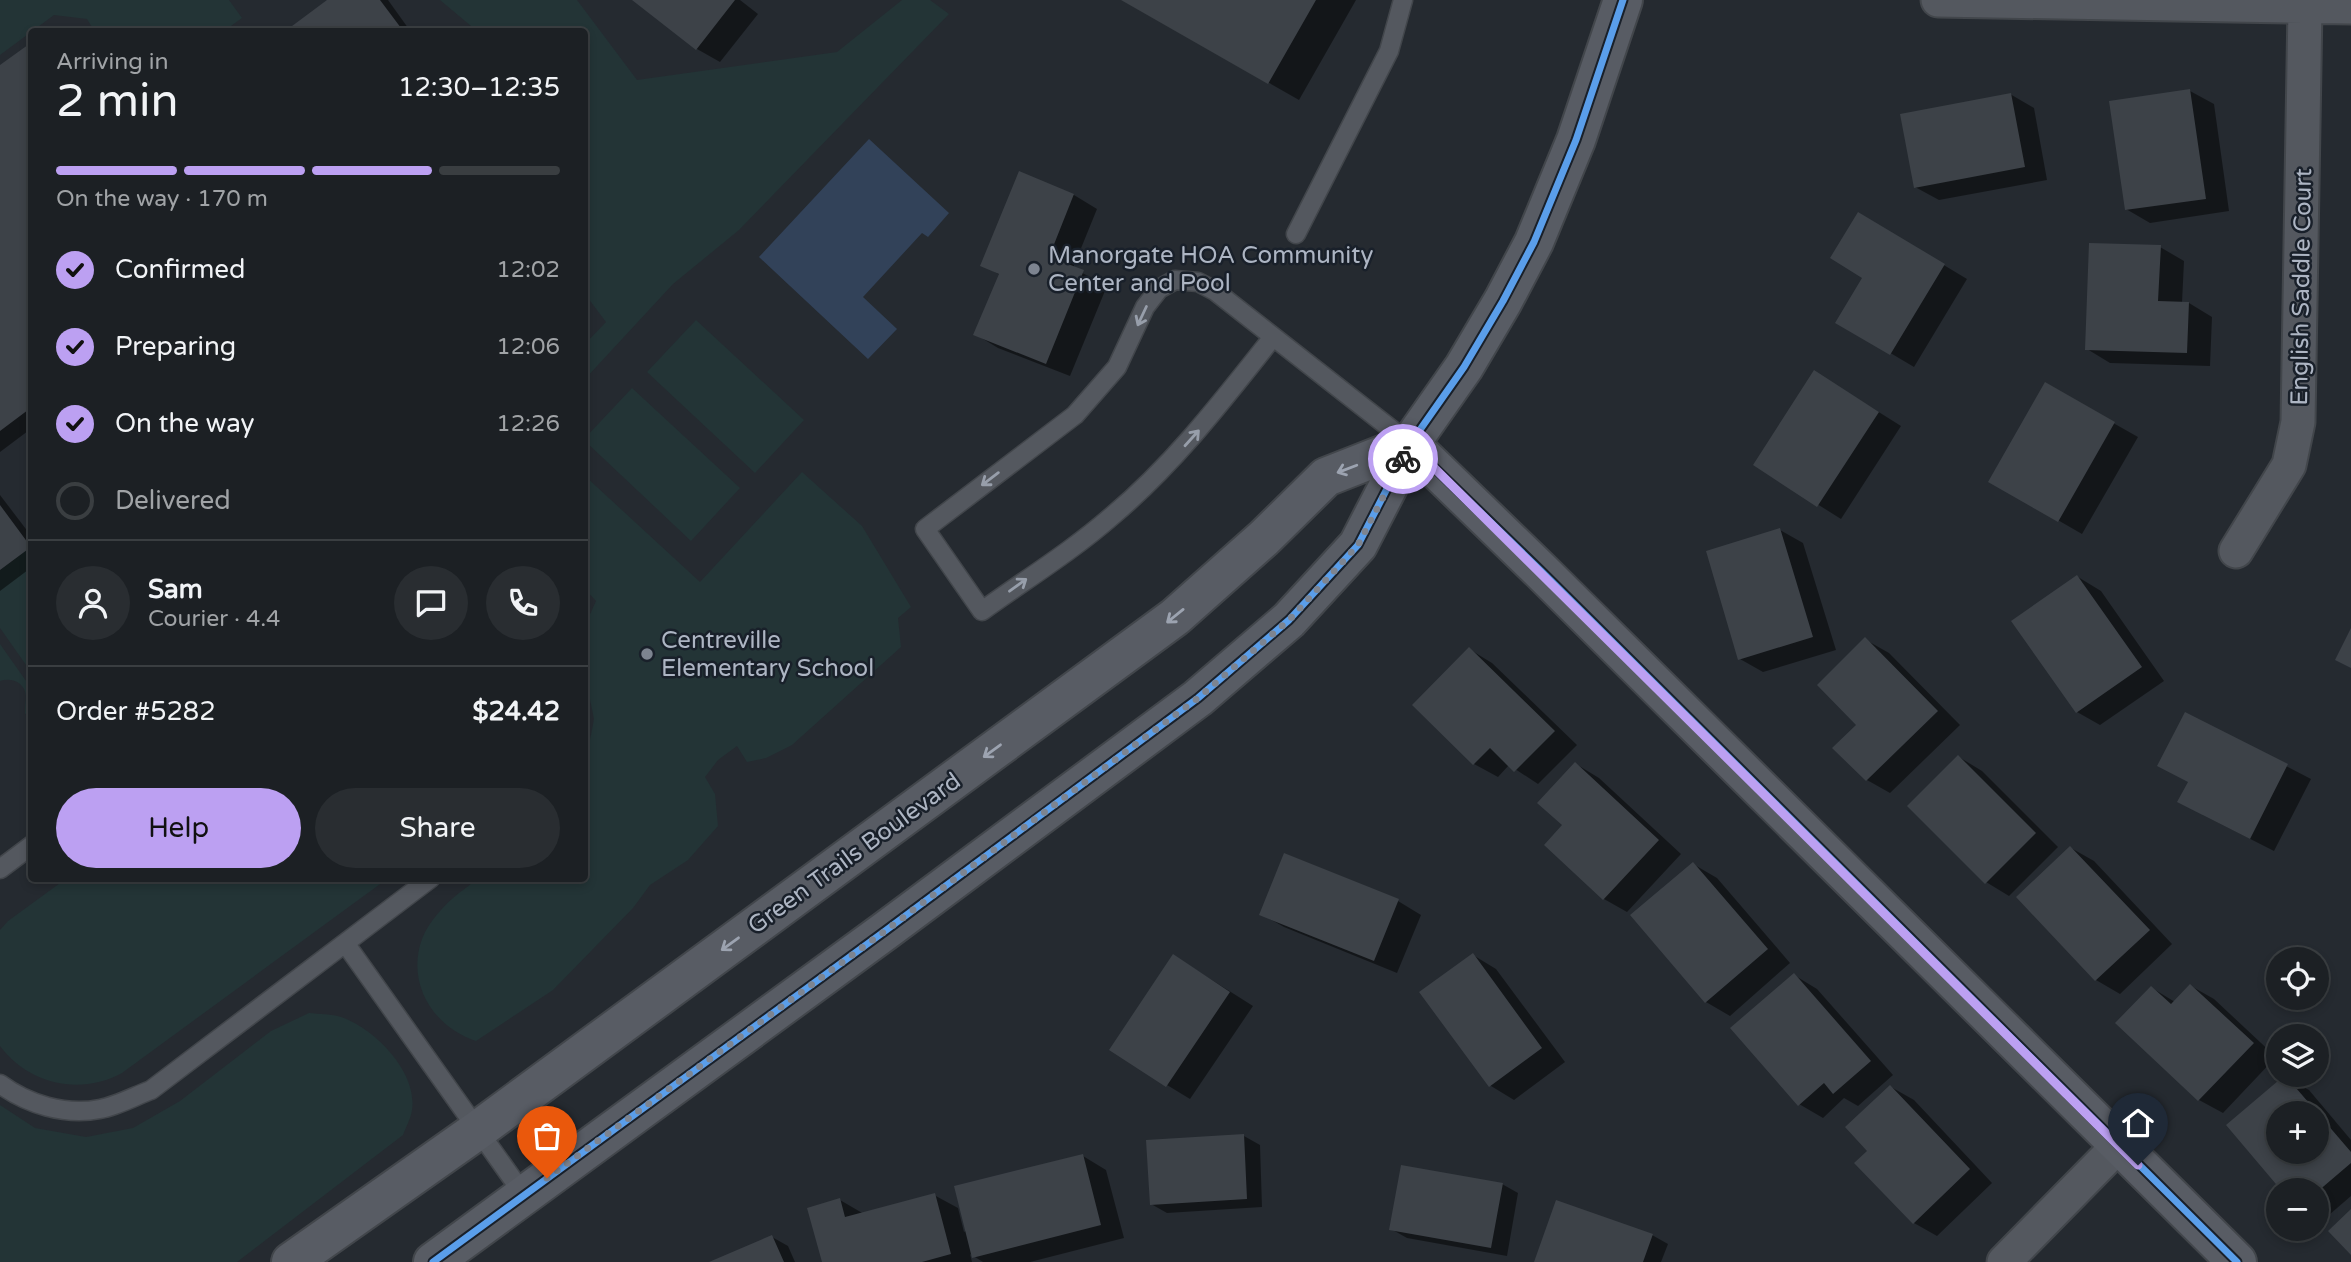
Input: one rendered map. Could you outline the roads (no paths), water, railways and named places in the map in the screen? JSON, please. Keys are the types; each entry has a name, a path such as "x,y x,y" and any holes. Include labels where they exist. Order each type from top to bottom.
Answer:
{"street":[{"path":"433,1262 1198,698 1289,620 1358,545 1410,444 1464,367 1503,301 1534,242 1576,140 1623,0"},
{"path":"1938,0 2351,7"},
{"name":"English Saddle Court","path":"2236,551 2289,465 2298,422 2305,6"},
{"path":"1410,444 2237,1262"},
{"name":"Green Trails Boulevard","path":"291,1262 478,1130 1175,617 1264,538 1326,477 1410,444"},
{"path":"2004,1262 2119,1145"}],"lane":[{"path":"1296,234 1389,51 1403,0"},
{"path":"1273,337 1194,437 1154,478 1111,517 982,611 925,529 1074,415 1117,368 1146,307 1159,289 1175,280 1198,282 1214,291 1273,337 1410,444"},
{"path":"0,869 28,848"},
{"path":"0,1084 21,1098 75,1111 100,1109 151,1090 426,882"},
{"path":"345,943 524,1195"}],"water":[{"path":"869,139 949,213 928,237 922,233 863,297 897,329 868,359 759,257"}],"place":[{"name":"Manorgate HOA Community Center and Pool","path":"1034,269"},
{"name":"Centreville Elementary School","path":"647,654"}]}
